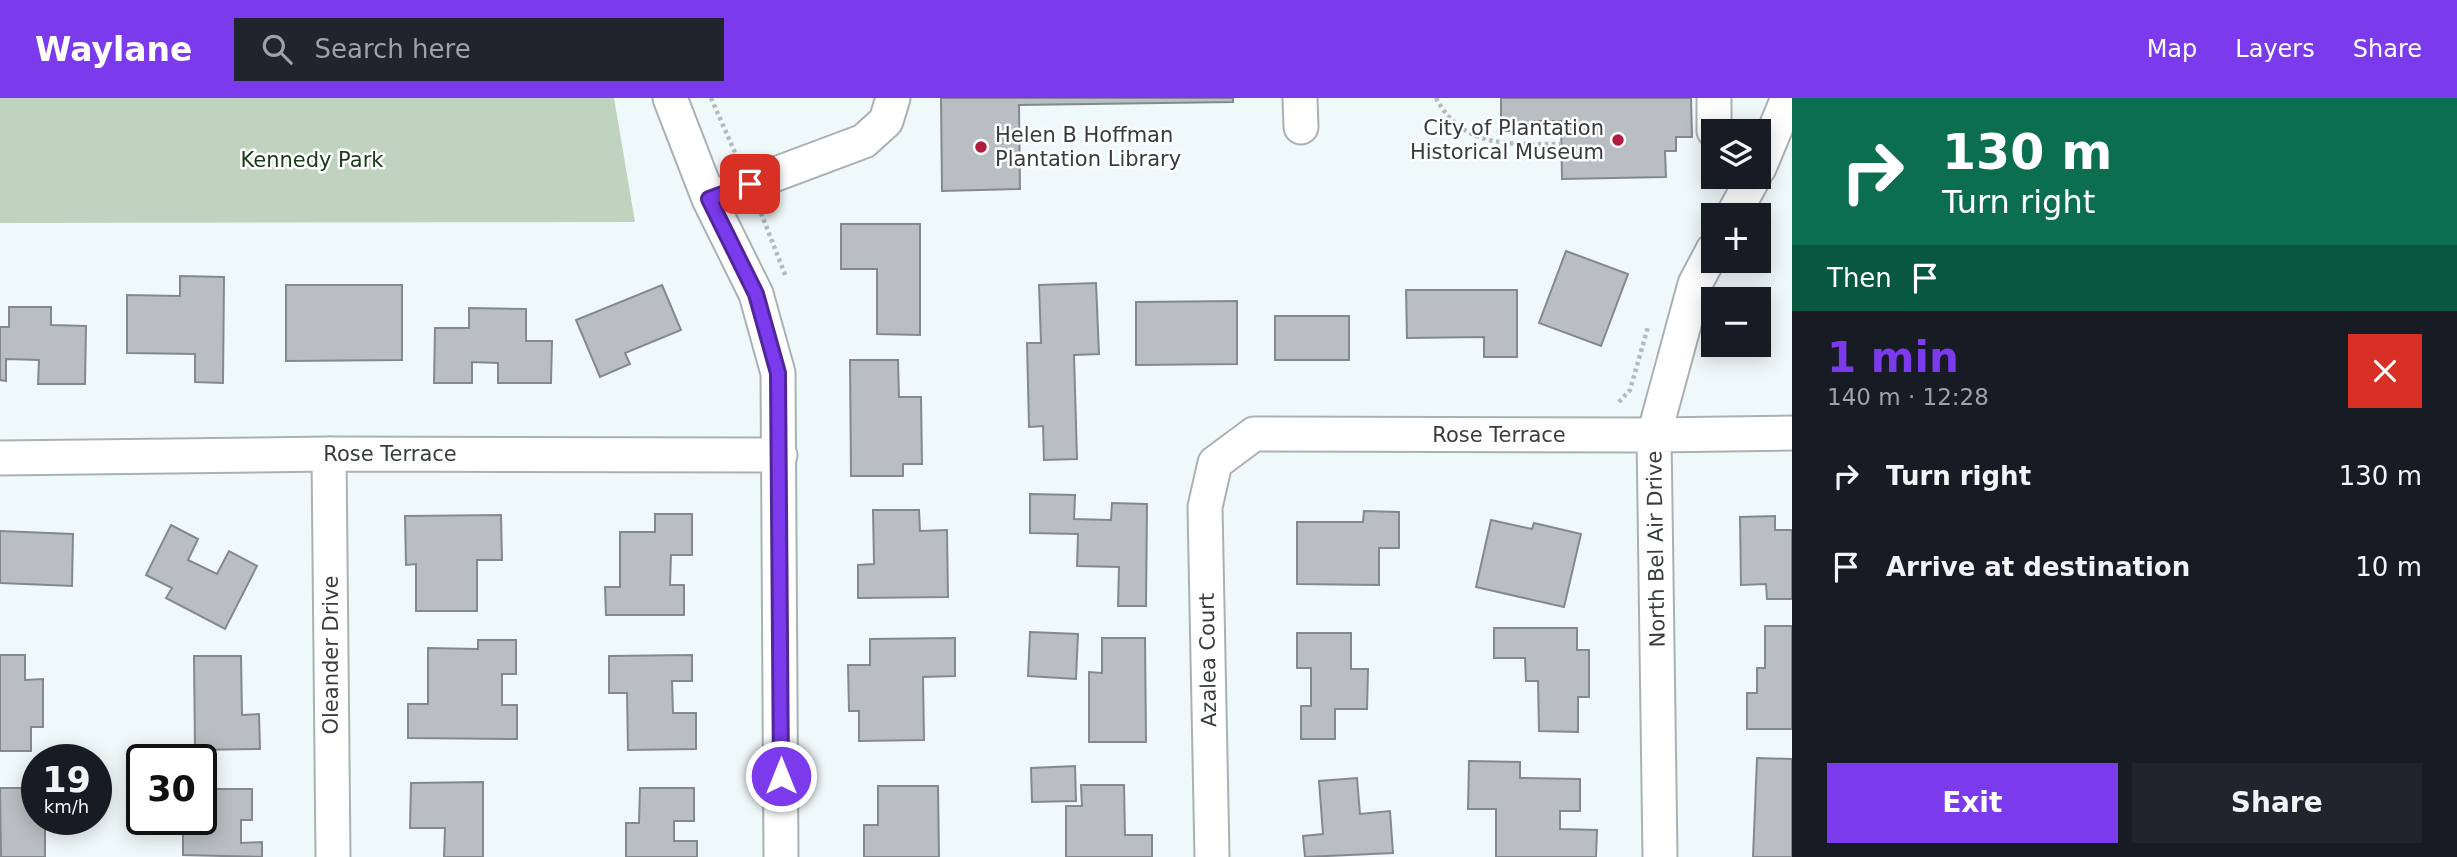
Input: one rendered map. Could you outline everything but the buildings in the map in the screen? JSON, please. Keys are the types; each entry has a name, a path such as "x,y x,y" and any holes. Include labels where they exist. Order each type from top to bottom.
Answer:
{"street":[{"path":"670,98 709,199 756,294 778,373 781,857"},
{"path":"709,199 864,141 886,121 893,98"},
{"path":"1714,98 1714,119"},
{"path":"1771,139 1788,98"},
{"name":"North Bel Air Drive","path":"1660,857 1654,435 1695,284 1701,273"},
{"name":"Rose Terrace","path":"1215,463 1254,434 1792,433"},
{"name":"Rose Terrace","path":"0,458 329,454 780,455"},
{"name":"Oleander Drive","path":"329,454 332,857"},
{"name":"Azalea Court","path":"1212,857 1205,507 1215,463"}],"path":[{"path":"1436,98 1448,116 1464,131 1478,138 1520,144 1561,144"},
{"path":"1612,407 1630,390 1650,320"}],"green space":[{"name":"Kennedy Park","path":"0,98 614,98 635,222 0,223"}],"place":[{"name":"City of Plantation Historical Museum","path":"1618,140"},
{"name":"Helen B Hoffman Plantation Library","path":"981,147"}],"route":[{"path":"750,184 709,199 756,294 778,373 781,776"}]}
